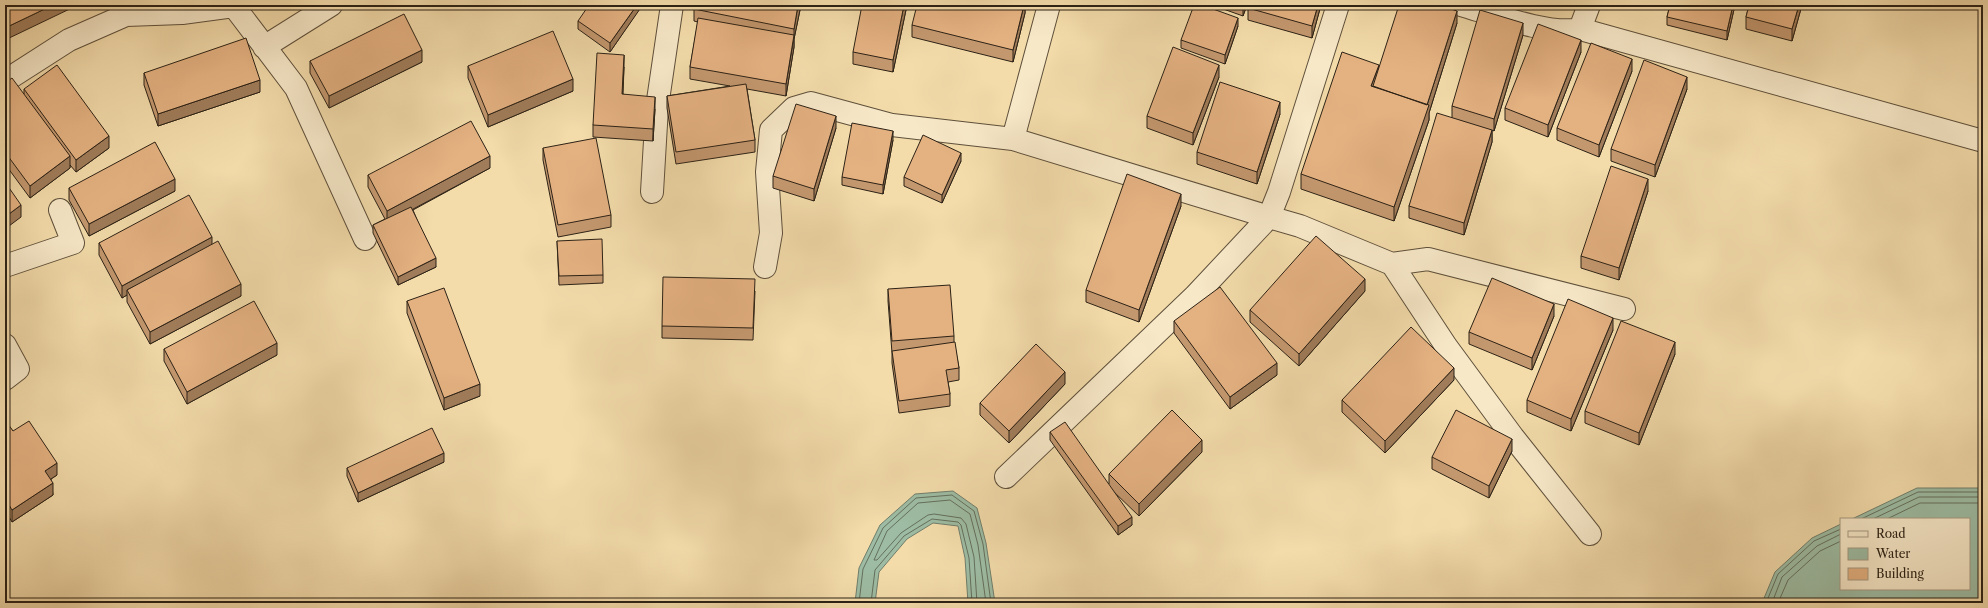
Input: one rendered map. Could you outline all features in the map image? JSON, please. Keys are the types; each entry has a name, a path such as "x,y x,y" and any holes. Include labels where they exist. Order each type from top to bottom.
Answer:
{"street":[{"path":"264,47 331,5"},
{"path":"652,192 658,107 672,5"},
{"path":"1013,139 1049,5"},
{"path":"1006,477 1195,296 1269,217 1279,192 1338,5"},
{"path":"1461,5 1552,30 1569,32 1580,29 1983,141"},
{"path":"1580,29 1589,5"},
{"path":"5,81 69,40 126,15 182,13 234,6 296,88 365,238"},
{"path":"765,267 771,233 767,172 770,130 794,108 811,103 892,125 1013,139 1300,226 1392,264 1428,259 1624,309"},
{"path":"5,266 73,243 60,210"},
{"path":"1392,264 1446,346 1513,436 1590,534"},
{"path":"5,345 18,369 5,379"}],"water":[{"path":"1917,488 1983,488 1983,603 1762,603 1775,572 1812,538 1840,524 1840,590 1970,590 1970,518 1854,518"},
{"path":"953,491 977,508 986,543 995,603 968,603 965,558 958,526 933,523 907,539 879,572 875,603 855,603 859,568 880,525 915,494"}],"building":[{"path":"5,5 53,5 5,28"},
{"path":"589,5 637,5 610,43 578,21"},
{"path":"695,5 798,5 794,29 694,9"},
{"path":"862,5 904,5 893,60 853,52"},
{"path":"917,5 1024,5 1013,50 912,25"},
{"path":"1194,5 1202,5 1238,18 1225,55 1181,40"},
{"path":"1249,5 1318,5 1312,26 1248,8"},
{"path":"1399,5 1439,5 1457,11 1427,105 1373,86"},
{"path":"1670,5 1733,5 1727,31 1667,17"},
{"path":"1749,5 1799,5 1792,29 1746,17"},
{"path":"1480,10 1523,23 1494,119 1452,106"},
{"path":"404,14 422,50 329,96 310,61"},
{"path":"698,18 794,35 786,84 690,67"},
{"path":"1538,24 1581,40 1548,125 1505,108"},
{"path":"553,31 573,79 488,115 468,66"},
{"path":"246,38 260,80 158,114 144,73"},
{"path":"1591,43 1632,59 1599,145 1557,128"},
{"path":"1173,47 1219,65 1193,133 1147,116"},
{"path":"1342,52 1379,65 1371,86 1429,105 1394,207 1301,174"},
{"path":"597,53 624,55 622,94 655,97 653,129 593,125"},
{"path":"1644,60 1687,77 1655,165 1611,149"},
{"path":"57,65 109,136 76,160 24,89"},
{"path":"12,78 70,156 30,186 5,152 5,83"},
{"path":"1220,82 1280,102 1257,172 1197,152"},
{"path":"746,84 755,140 676,152 667,96"},
{"path":"796,104 836,116 814,189 773,176"},
{"path":"1437,113 1492,130 1464,223 1409,206"},
{"path":"471,121 490,156 387,211 368,175"},
{"path":"852,123 893,131 883,185 842,177"},
{"path":"923,135 961,153 942,195 904,177"},
{"path":"596,138 611,215 558,225 543,148"},
{"path":"155,142 175,179 89,224 69,188"},
{"path":"1611,166 1648,179 1619,268 1581,256"},
{"path":"1127,174 1181,194 1139,310 1086,290"},
{"path":"5,182 21,205 5,217"},
{"path":"189,195 212,237 122,286 99,243"},
{"path":"411,207 436,258 398,277 373,225"},
{"path":"1316,236 1365,279 1299,354 1250,310"},
{"path":"602,239 603,275 559,276 557,241"},
{"path":"218,241 241,284 150,332 127,290"},
{"path":"663,277 755,279 753,328 662,326"},
{"path":"1492,278 1554,304 1532,358 1469,332"},
{"path":"950,285 954,336 892,341 888,289"},
{"path":"1220,287 1277,363 1230,397 1174,321"},
{"path":"444,288 480,384 444,398 407,301"},
{"path":"1568,299 1613,318 1571,419 1527,400"},
{"path":"254,301 277,343 187,392 164,349"},
{"path":"1621,321 1675,342 1639,433 1585,411"},
{"path":"1411,327 1454,368 1385,441 1342,400"},
{"path":"955,342 959,368 946,370 950,394 899,401 892,351"},
{"path":"1036,344 1065,372 1009,431 980,403"},
{"path":"1172,410 1202,440 1139,504 1109,474"},
{"path":"1456,410 1512,439 1489,486 1432,457"},
{"path":"6,421 13,431 29,421 57,463 45,471 53,483 12,510 5,498"},
{"path":"1065,422 1132,517 1118,526 1050,432"},
{"path":"432,428 444,453 358,493 347,468"}]}
